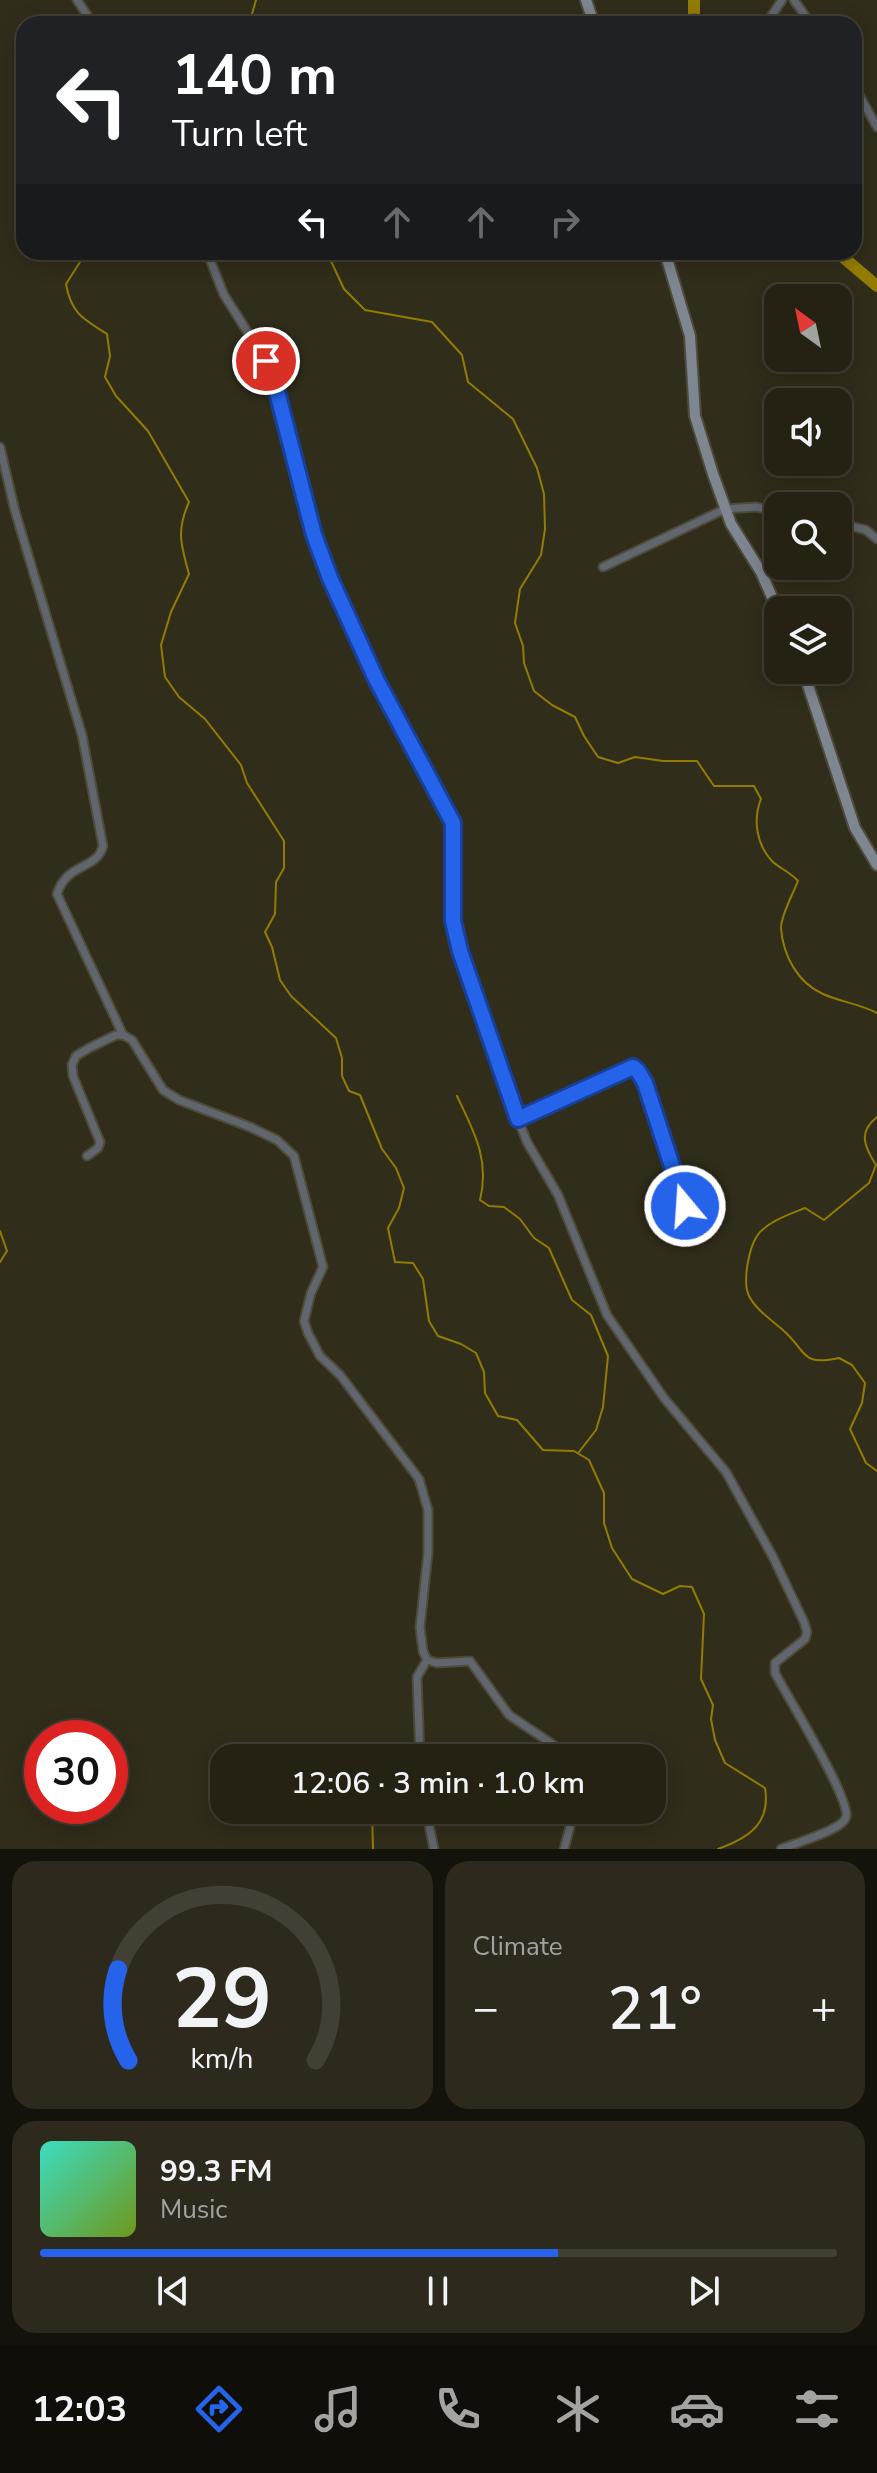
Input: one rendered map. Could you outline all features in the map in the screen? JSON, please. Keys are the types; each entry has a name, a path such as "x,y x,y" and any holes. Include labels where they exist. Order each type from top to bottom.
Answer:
{"main road":[{"path":"667,260 690,336 695,416 731,524 761,572 771,596"},
{"path":"808,684 855,828 877,865"}],"street":[{"path":"862,100 877,127"},
{"path":"210,260 224,295 266,361 274,380 314,535 330,578 376,679 453,823 453,921 460,951 527,1142 564,1209 587,1262 600,1304 648,1377 726,1472 773,1557 804,1622 807,1632 805,1639 780,1657 775,1663 775,1673 837,1786 846,1806 846,1817 832,1830 781,1849"},
{"path":"0,447 15,511 82,735 103,846 96,859 61,881 57,894 123,1035"},
{"path":"603,567 725,509 764,509"},
{"path":"852,526 866,530 877,539"},
{"path":"87,1156 98,1148 100,1142 73,1076 72,1065 76,1056 116,1035 132,1040 163,1090 179,1100 277,1140 294,1156 323,1267 311,1293 304,1321 308,1333 320,1356 340,1375 419,1479 428,1510 428,1553 420,1627 423,1651 427,1660 437,1663 470,1661 509,1715 552,1744"},
{"path":"518,1119 633,1067 645,1083 685,1206"},
{"path":"419,1744 417,1677 427,1660"},
{"path":"429,1824 434,1849"},
{"path":"564,1849 570,1824"}],"waterway":[{"path":"253,16 256,0"},
{"path":"694,0 694,14"},
{"path":"80,260 66,284 71,302 85,319 107,334 110,356 105,377 116,396 148,431 189,502 182,521 181,538 189,574 171,612 161,645 165,677 179,697 205,719 241,765 247,783 284,841 284,868 276,882 275,914 265,932 280,980 291,996 336,1038 342,1058 342,1076 349,1091 360,1095 382,1149 396,1168 404,1188 399,1208 388,1228 395,1262 413,1263 423,1279 429,1321 438,1336 476,1353 484,1372 485,1393 498,1416 517,1420 543,1450 574,1451 589,1460 604,1493 604,1523 612,1548 632,1579 663,1594 680,1586 692,1587 704,1614 701,1679 713,1705 711,1719 715,1740 725,1763 765,1788 765,1811 755,1828 739,1840 718,1849"},
{"path":"330,260 344,289 365,310 432,322 462,355 468,382 513,419 537,468 544,494 545,529 541,555 520,589 515,623 534,691 575,717 598,757 618,763 635,757 697,761 714,786 754,786 761,799 757,823 762,847 772,861 798,881 781,928 793,967 814,989 877,1013"},
{"path":"846,260 877,286"},
{"path":"457,1096 482,1159 480,1200 489,1206 504,1207 520,1219 534,1238 549,1248 572,1300 591,1315 608,1356 603,1407 596,1430 579,1452"},
{"path":"877,1117 865,1134 868,1152 876,1165 869,1183 824,1220 805,1208 766,1227 751,1248 746,1282 749,1296 756,1306 806,1356 818,1360 839,1358 852,1365 865,1383 862,1403 850,1429 866,1463 877,1471"},
{"path":"0,1231 7,1251 0,1262"},
{"path":"372,1824 373,1849"}],"route":[{"path":"266,361 274,380 314,535 330,578 376,679 453,823 453,921 460,951 518,1119 633,1067 645,1083 685,1206"}]}
